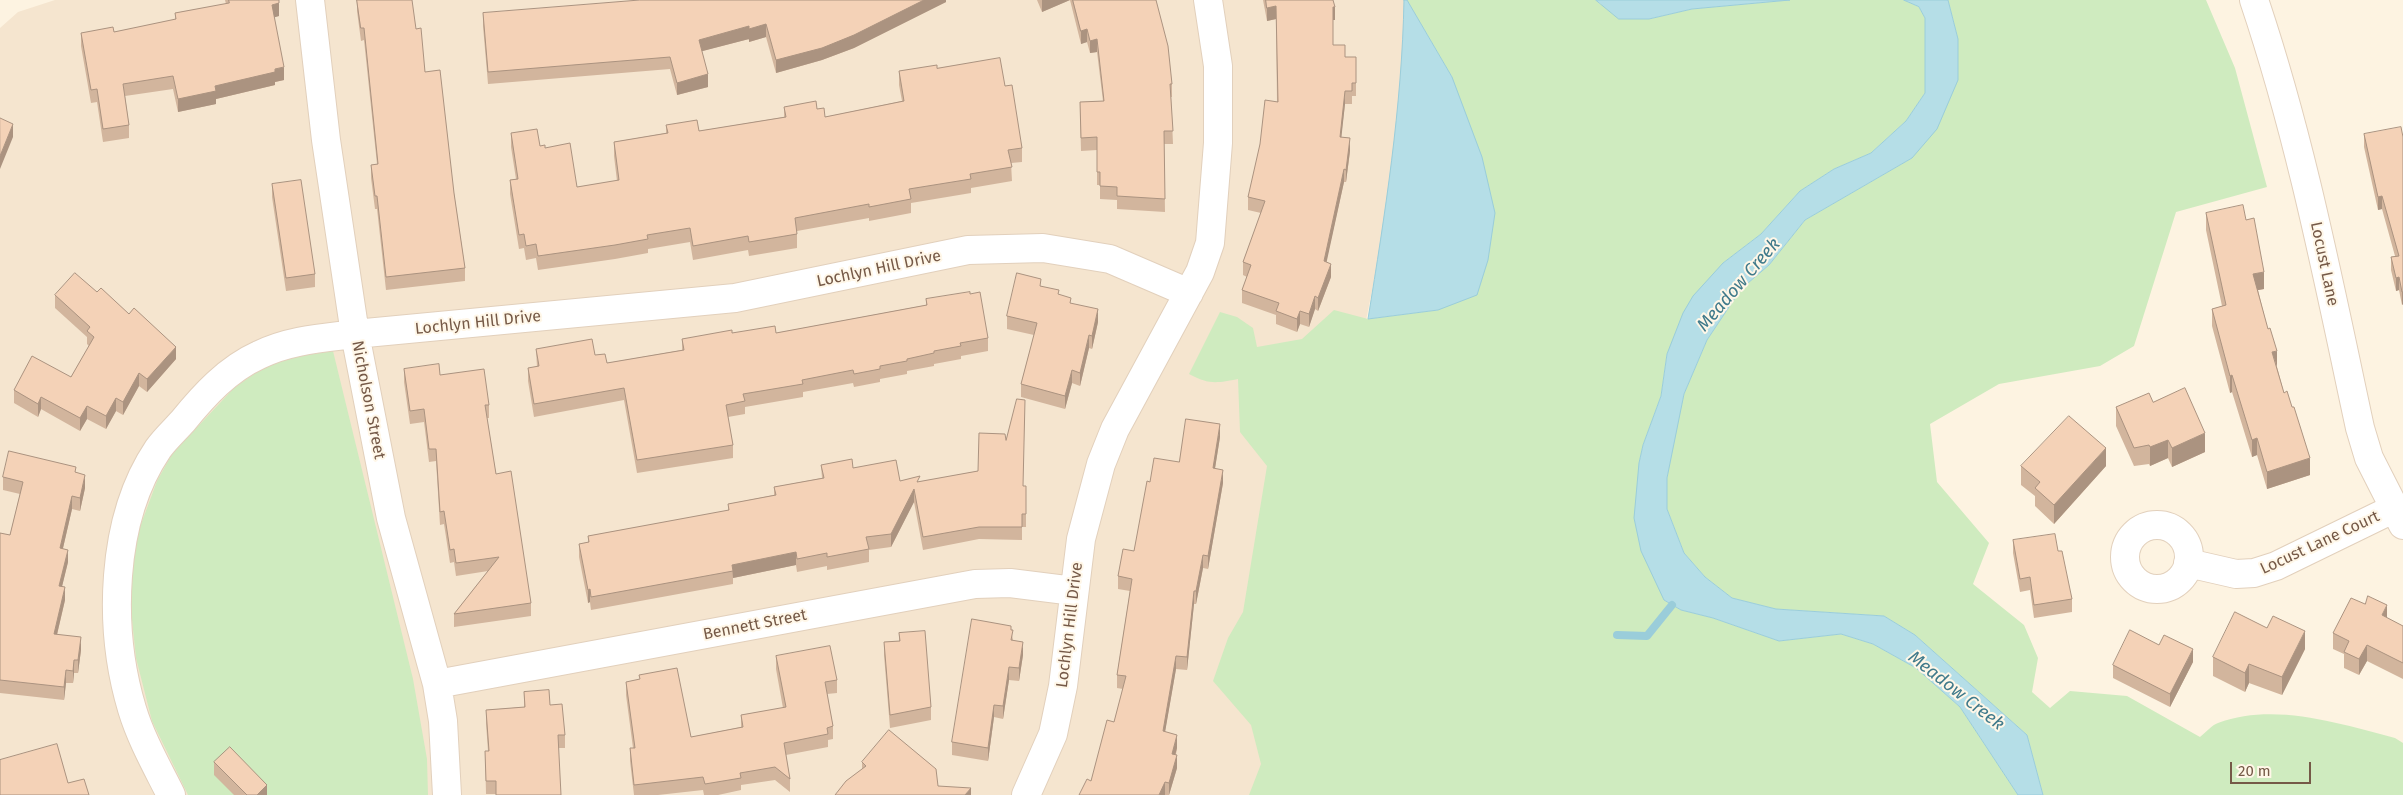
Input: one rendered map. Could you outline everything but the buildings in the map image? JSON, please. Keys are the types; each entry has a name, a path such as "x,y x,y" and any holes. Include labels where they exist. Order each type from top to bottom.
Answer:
{"street":[{"name":"Nicholson Street","path":"310,0 326,140 355,334 390,518 437,684 443,722 447,795"},
{"name":"Lochlyn Hill Drive","path":"1026,795 1053,734 1063,686 1082,539 1101,464 1115,429 1200,272 1210,243 1218,143 1218,66 1208,0"},
{"name":"Locust Lane","path":"2254,0 2274,58 2310,200 2360,428 2370,458 2398,517"},
{"name":"Lochlyn Hill Drive","path":"171,795 146,746 132,709 121,659 116,601 122,541 136,492 158,450 198,402 228,374 259,355 292,343 355,334 735,298 968,250 1043,248 1110,259 1189,293"},
{"name":"Locust Lane Court","path":"2188,563 2236,574 2254,573 2398,517"},
{"name":"Bennett Street","path":"437,684 975,584 1010,583 1074,591"}],"shaded area":[{"path":"55,0 1425,0 1429,9 1270,795 0,795 0,28 18,12"}],"green space":[{"path":"1407,0 1596,0 1600,4 1649,19 1692,9 1790,0 1904,0 1919,7 1925,18 1925,93 1906,121 1871,153 1834,169 1800,191 1761,234 1723,263 1667,354 1661,396 1643,445 1639,463 1664,600 1681,610 1713,618 1779,641 1841,634 1873,644 1916,668 1960,707 2018,795 1249,795 1261,764 1251,725 1213,681 1228,638 1243,612 1267,466 1240,432 1238,379 1213,382 1202,380 1189,374 1220,312 1237,317 1253,328 1257,347 1302,339 1334,310 1368,319 1438,310 1452,77"},
{"path":"1948,0 2206,0 2235,68 2267,187 2176,212 2134,346 2100,366 1999,384 1930,424 1937,482 1989,543 1973,584 2024,625 2038,658 2032,692 2050,708 2070,691 2127,696 2200,737 2218,723 2240,717 2285,715 2307,717 2395,738 2403,743 2403,795 2043,795 2027,735 1915,635 1884,616 1776,609 1732,598 1705,577 1684,553 1667,509 1667,478 1674,432 1684,394 1707,340 1741,289 1769,265 1805,220 1912,158 1958,39"},
{"path":"333,351 413,679 427,759 428,795 188,795 152,721 136,658 130,601 134,543 157,481 172,454 234,388 267,365 292,357"}],"water":[{"path":"1404,0 1407,0 1452,77 1482,157 1495,213 1488,260 1477,295 1438,310 1368,319 1396,120 1403,40"},
{"path":"1596,0 1790,0 1692,9 1649,19 1619,19"},
{"name":"Meadow Creek","path":"1904,0 1948,0 1958,39 1958,80 1937,129 1912,158 1805,220 1769,265 1741,289 1707,340 1684,394 1667,478 1667,509 1684,553 1705,577 1732,598 1776,609 1884,616 1915,635 2027,735 2043,795 2018,795 1960,707 1916,668 1873,644 1841,634 1779,641 1713,618 1681,610 1664,600 1641,551 1634,518 1639,463 1643,445 1661,396 1667,354 1683,313 1693,296 1723,263 1761,234 1800,191 1834,169 1871,153 1906,121 1925,93 1925,18 1919,7"}],"waterway":[{"path":"1617,635 1647,636 1672,605"}]}
